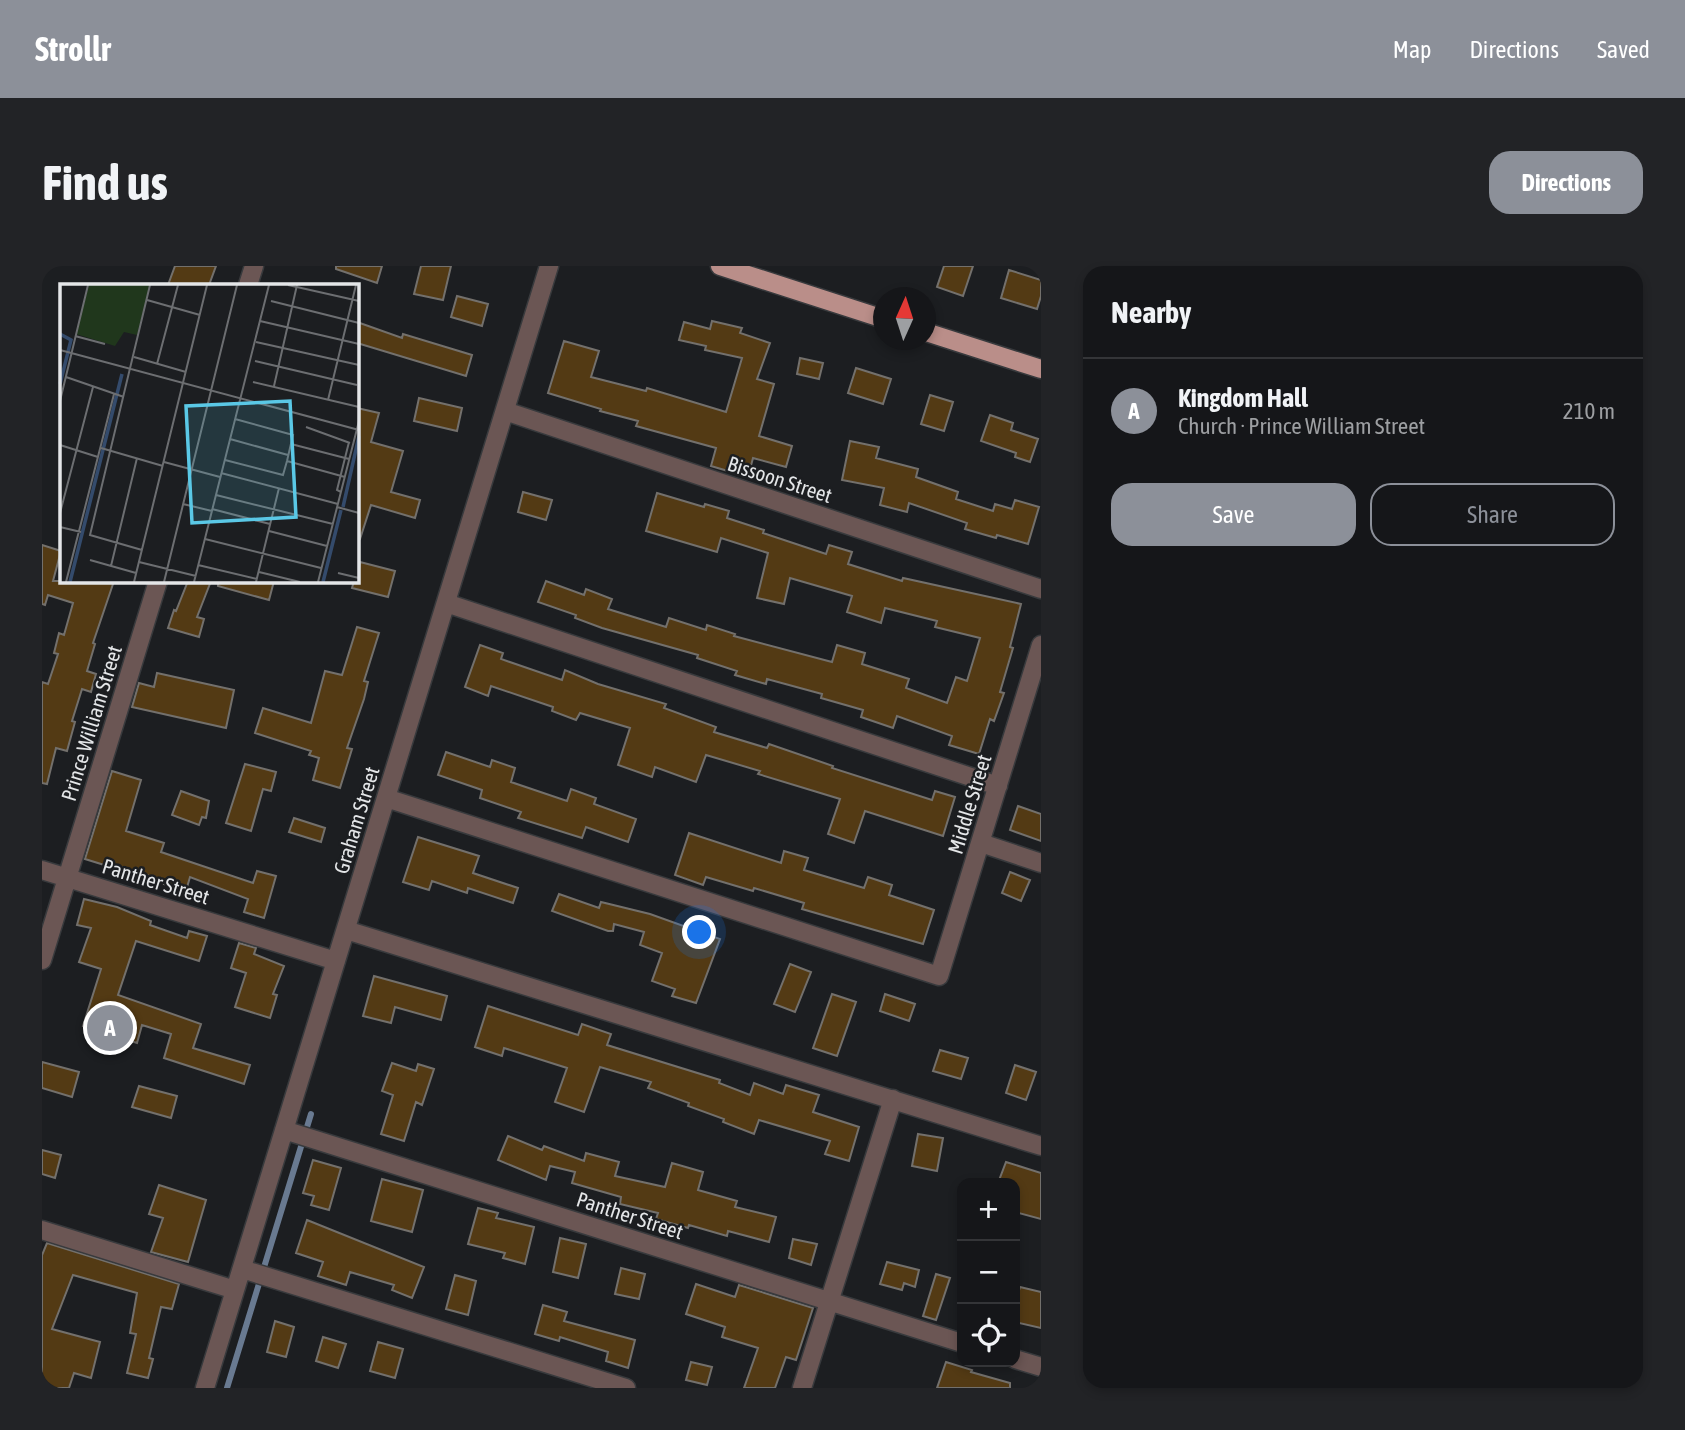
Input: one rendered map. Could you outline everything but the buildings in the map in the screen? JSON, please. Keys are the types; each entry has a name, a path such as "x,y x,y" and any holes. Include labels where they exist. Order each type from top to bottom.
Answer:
{"main road":[{"path":"720,266 873,315"},
{"path":"936,335 1041,369"}],"street":[{"path":"248,284 254,266"},
{"name":"Graham Street","path":"205,1388 230,1289 242,1269 550,266"},
{"name":"Bissoon Street","path":"505,411 1041,589"},
{"name":"Prince William Street","path":"42,960 157,583"},
{"path":"446,603 998,786"},
{"name":"Middle Street","path":"386,798 939,976 998,786 1036,682 1041,645"},
{"path":"981,843 1041,863"},
{"name":"Panther Street","path":"42,870 336,961"},
{"path":"346,930 1041,1146"},
{"path":"802,1388 893,1099"},
{"name":"Panther Street","path":"284,1130 957,1341"},
{"path":"42,1230 230,1289"},
{"path":"242,1269 626,1388"},
{"path":"1020,1361 1041,1367"}],"waterway":[{"path":"227,1388 311,1114"}],"place":[{"name":"Kingdom Hall","path":"110,1028"}]}
